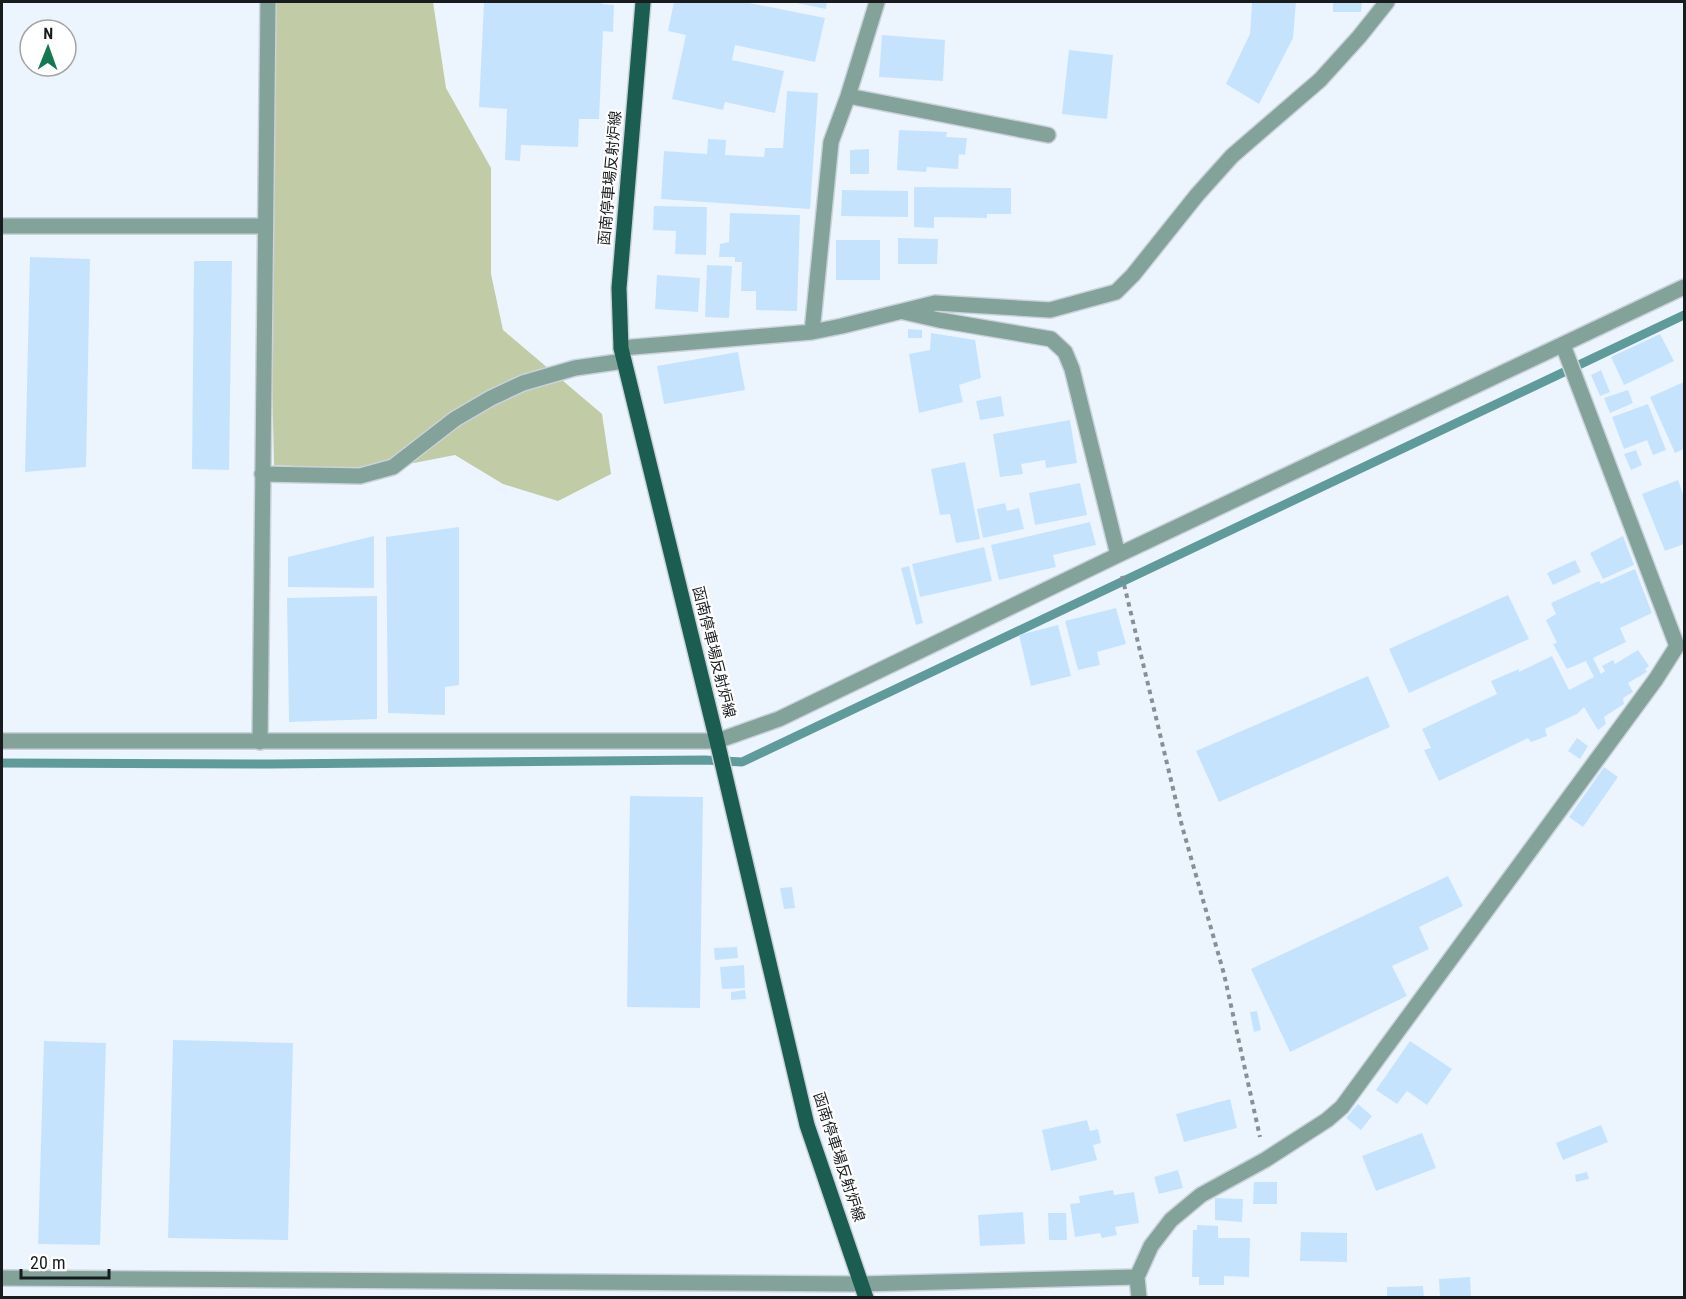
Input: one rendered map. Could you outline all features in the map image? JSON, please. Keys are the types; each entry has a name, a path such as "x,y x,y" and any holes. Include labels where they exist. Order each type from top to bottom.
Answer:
{"main road":[{"name":"函南停車場反射炉線","path":"643,2 619,288 623,354 718,744 807,1125 864,1291"}],"street":[{"path":"260,742 268,2"},
{"path":"812,332 831,142 877,2"},
{"path":"262,474 360,476 393,467 455,419 491,398 523,383 623,354 812,332 935,303 1050,310 1116,292 1133,275 1197,195 1232,156 1320,80 1387,2"},
{"path":"848,96 1048,135"},
{"path":"2,226 265,226"},
{"path":"2,741 718,744 779,719 1118,555 1684,287"},
{"path":"904,311 939,320 1050,339 1065,352 1072,369 1118,555"},
{"path":"1139,1298 1137,1277 1152,1246 1171,1220 1201,1195 1265,1160 1327,1120 1342,1107 1681,645 1563,345"},
{"path":"2,1278 864,1291 1137,1277"}],"path":[{"path":"1118,555 1182,826 1224,974 1265,1160"}],"green space":[{"path":"264,2 433,2 446,88 491,168 491,274 503,330 602,414 611,474 558,501 503,484 455,455 393,467 354,469 274,465"}],"building":[{"path":"484,2 602,2 602,4 614,5 613,32 603,31 599,119 579,119 578,147 521,145 520,161 505,160 507,109 479,107"},
{"path":"674,2 744,2 825,18 815,62 735,45 732,60 784,71 775,113 725,102 723,110 672,99 686,35 668,31"},
{"path":"791,2 827,2 826,9"},
{"path":"1252,2 1296,2 1293,38 1259,104 1226,84 1250,34"},
{"path":"1333,2 1362,2 1361,12 1333,12"},
{"path":"882,35 945,40 943,81 879,77"},
{"path":"1069,50 1113,55 1107,119 1062,114"},
{"path":"787,91 818,93 810,209 661,199 664,151 707,154 708,139 726,140 725,155 764,157 765,148 783,148"},
{"path":"899,130 947,132 946,137 967,138 965,155 959,154 958,169 927,167 926,172 897,170"},
{"path":"869,149 869,174 850,174 850,150"},
{"path":"914,187 1011,188 1011,214 987,214 987,218 934,217 934,228 914,227"},
{"path":"842,190 908,191 908,217 841,216"},
{"path":"654,206 707,207 706,255 675,254 676,231 653,230"},
{"path":"730,213 800,215 797,311 756,310 756,291 741,291 742,262 735,262 735,257 719,257 720,244 729,242"},
{"path":"898,238 938,239 937,264 898,264"},
{"path":"836,240 880,240 880,280 836,280"},
{"path":"30,257 90,259 86,467 25,472"},
{"path":"194,261 232,261 229,470 192,469"},
{"path":"707,265 732,266 729,318 705,317"},
{"path":"657,275 700,278 698,312 655,309"},
{"path":"908,329 922,330 922,338 908,338"},
{"path":"931,333 975,340 981,378 959,385 963,402 919,413 909,354 930,350"},
{"path":"1660,334 1674,361 1624,385 1611,357"},
{"path":"738,352 745,390 664,404 657,366"},
{"path":"1601,370 1610,392 1600,396 1591,375"},
{"path":"1684,382 1684,449 1675,453 1650,397"},
{"path":"1628,390 1633,403 1610,413 1604,398"},
{"path":"1001,396 1004,416 980,420 976,401"},
{"path":"1648,404 1666,450 1653,455 1647,440 1624,449 1612,417"},
{"path":"1070,420 1077,463 1046,468 1045,460 1021,464 1023,474 1000,477 993,434"},
{"path":"1636,450 1642,465 1631,470 1624,454"},
{"path":"965,462 980,539 956,543 950,514 940,515 931,469"},
{"path":"1678,480 1684,497 1684,544 1665,551 1642,494"},
{"path":"1080,483 1087,515 1035,525 1029,493"},
{"path":"1005,503 1007,511 1019,508 1024,529 983,538 977,509"},
{"path":"1090,522 1096,545 1053,555 1056,567 999,580 991,545"},
{"path":"459,527 459,685 445,687 445,715 388,713 386,537"},
{"path":"374,536 374,588 288,587 288,557"},
{"path":"1623,536 1634,565 1603,579 1590,553"},
{"path":"984,547 992,581 920,597 912,564"},
{"path":"1575,560 1581,572 1553,585 1547,573"},
{"path":"909,566 923,623 916,625 901,568"},
{"path":"1635,569 1652,613 1620,628 1626,642 1593,658 1601,674 1605,671 1602,666 1613,660 1615,664 1638,650 1649,666 1645,669 1647,672 1628,683 1633,692 1623,698 1624,704 1604,717 1606,724 1598,730 1584,707 1577,714 1545,729 1547,736 1531,742 1528,738 1439,781 1424,750 1431,748 1422,729 1497,694 1491,681 1519,669 1519,672 1552,656 1569,690 1594,677 1586,661 1567,669 1553,644 1557,643 1546,620 1556,614 1551,603 1599,581 1601,584"},
{"path":"1508,595 1529,639 1409,693 1389,649"},
{"path":"377,596 377,719 289,722 287,598"},
{"path":"1116,608 1126,644 1097,652 1100,665 1078,670 1065,621"},
{"path":"1058,625 1071,676 1031,686 1019,635"},
{"path":"1368,676 1390,727 1219,802 1196,751"},
{"path":"1577,738 1588,746 1580,759 1568,751"},
{"path":"1604,767 1618,777 1583,827 1569,817"},
{"path":"630,796 703,797 700,1008 627,1007"},
{"path":"1448,876 1463,906 1419,927 1429,949 1392,966 1407,996 1290,1052 1251,969"},
{"path":"792,887 795,908 784,909 780,888"},
{"path":"737,947 738,958 715,960 714,948"},
{"path":"744,965 745,988 722,989 720,967"},
{"path":"745,990 746,999 731,1000 731,992"},
{"path":"1257,1011 1261,1030 1254,1032 1250,1012"},
{"path":"173,1040 293,1043 288,1240 168,1238"},
{"path":"44,1041 106,1043 100,1245 38,1244"},
{"path":"1410,1041 1452,1069 1427,1105 1407,1091 1397,1104 1376,1090"},
{"path":"1230,1099 1237,1128 1184,1142 1176,1114"},
{"path":"1358,1104 1372,1116 1361,1130 1346,1118"},
{"path":"1087,1120 1090,1131 1098,1129 1101,1143 1093,1145 1097,1160 1051,1171 1042,1130"},
{"path":"1601,1125 1608,1142 1563,1160 1556,1143"},
{"path":"1422,1133 1436,1168 1376,1191 1362,1156"},
{"path":"1178,1170 1183,1188 1159,1194 1154,1177"},
{"path":"1587,1172 1589,1179 1576,1182 1575,1175"},
{"path":"1254,1182 1277,1182 1277,1204 1253,1204"},
{"path":"1113,1190 1114,1195 1134,1192 1139,1223 1115,1227 1117,1235 1102,1238 1100,1233 1075,1237 1070,1204 1080,1203 1079,1196"},
{"path":"1215,1198 1243,1199 1242,1222 1215,1220"},
{"path":"1023,1212 1025,1244 980,1246 978,1215"},
{"path":"1048,1213 1066,1213 1067,1240 1049,1240"},
{"path":"1197,1225 1218,1226 1218,1238 1250,1238 1249,1277 1224,1276 1224,1285 1199,1285 1199,1277 1192,1277 1193,1230 1197,1230"},
{"path":"1301,1232 1347,1233 1347,1262 1300,1261"},
{"path":"1470,1277 1471,1298 1440,1298 1439,1279"},
{"path":"1423,1286 1424,1298 1387,1298 1387,1287"}],"waterway":[{"path":"2,763 271,764 705,760 742,762 1684,315"}]}
